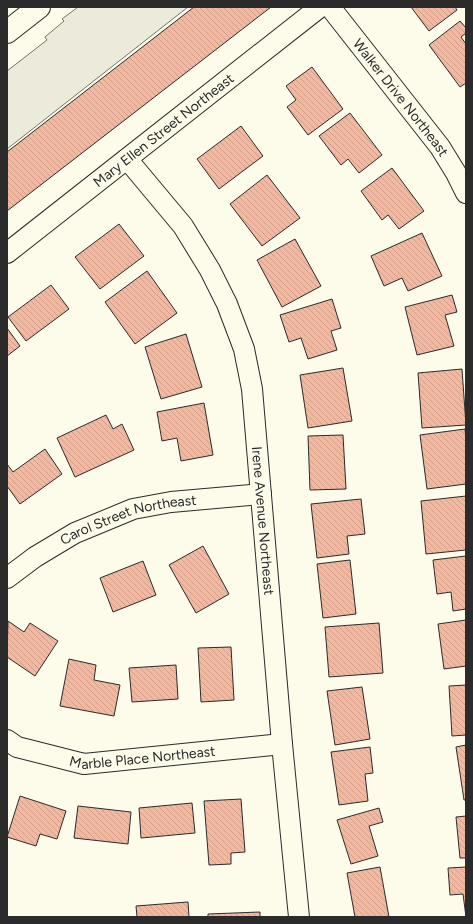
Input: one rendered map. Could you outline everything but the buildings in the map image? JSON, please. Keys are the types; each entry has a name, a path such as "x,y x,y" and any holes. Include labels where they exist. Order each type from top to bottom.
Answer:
{"main road":[{"path":"7,32 39,7"}],"street":[{"name":"Mary Ellen Street Northeast","path":"7,253 320,7"},
{"name":"Walker Drive Northeast","path":"330,7 440,147 466,193"},
{"name":"Irene Avenue Northeast","path":"127,159 183,226 210,270 227,304 244,349 252,389 282,744 299,917"},
{"name":"Carol Street Northeast","path":"7,578 35,557 75,533 133,509 171,502 261,494"},
{"name":"Marble Place Northeast","path":"7,740 17,747 51,757 84,764 282,744"}],"shaded area":[{"path":"78,7 188,7 7,149 7,71 47,40 45,37 64,21 62,19"}]}
